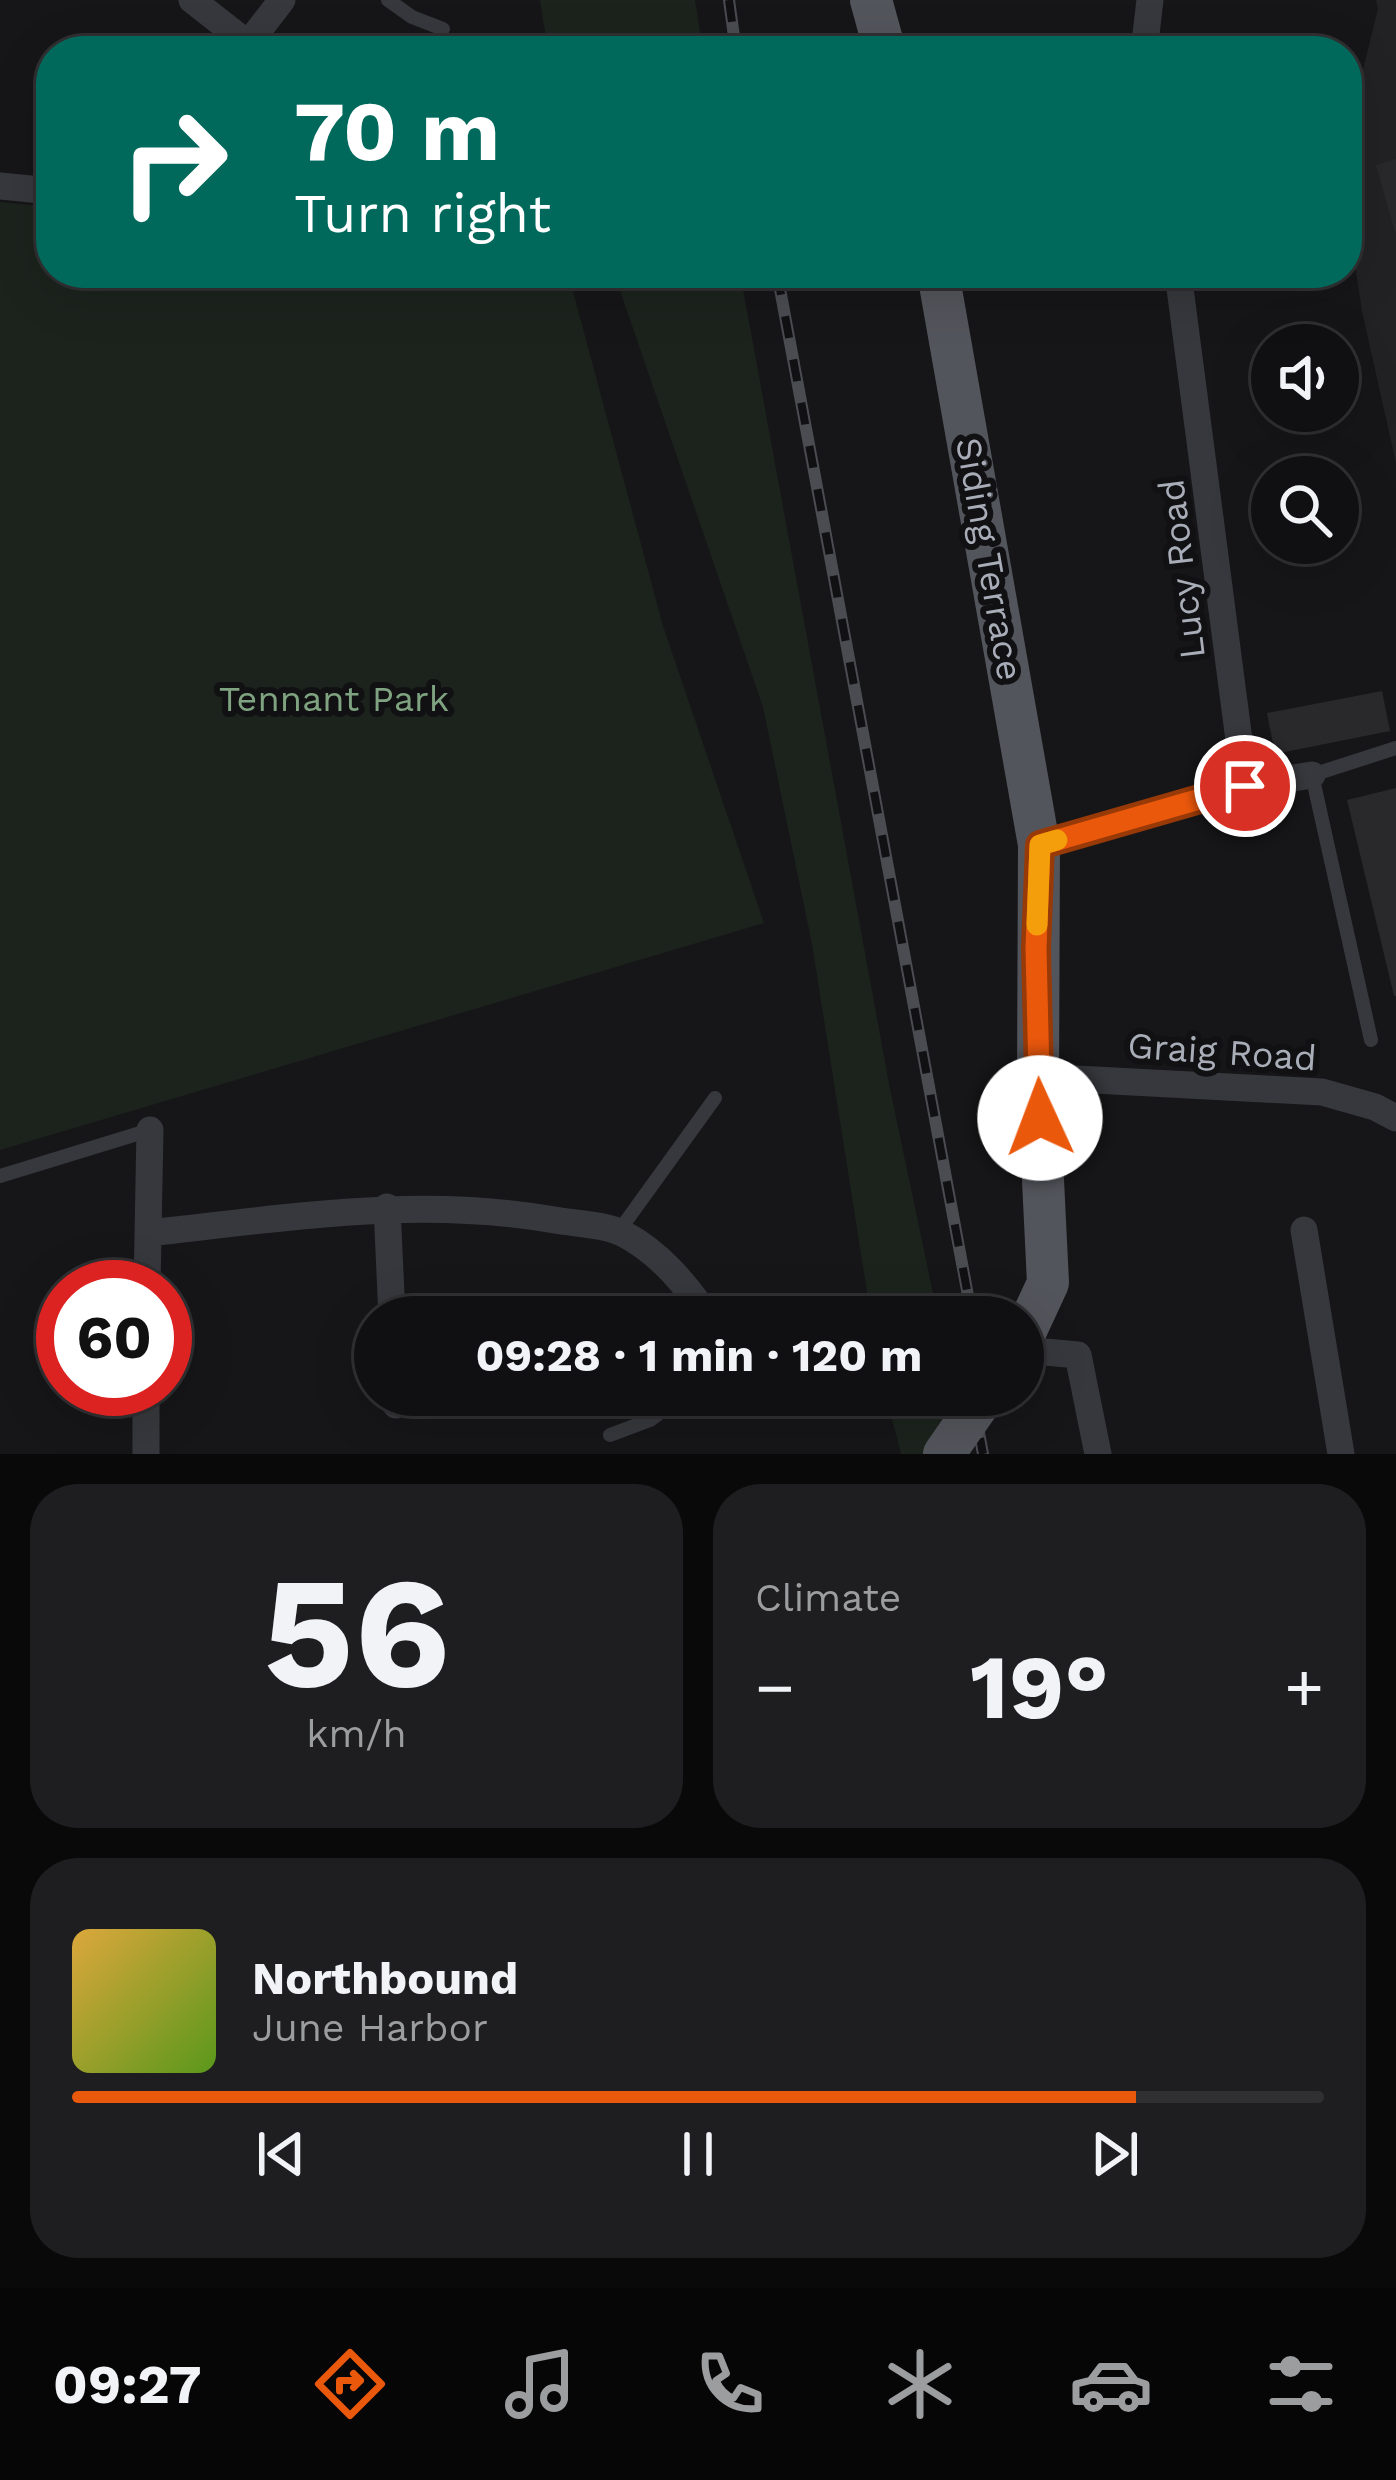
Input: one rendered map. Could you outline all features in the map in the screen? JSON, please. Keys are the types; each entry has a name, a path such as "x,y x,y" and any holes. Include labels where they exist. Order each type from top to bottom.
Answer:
{"main road":[{"path":"871,0 881,36"},
{"name":"Siding Terrace","path":"941,288 1040,845 1038,1077 1048,1283 1042,1296"},
{"path":"944,1454 970,1416"}],"street":[{"path":"192,0 233,36"},
{"path":"254,36 282,0"},
{"path":"1146,36 1150,0"},
{"path":"0,186 36,190"},
{"name":"Lucy Road","path":"1180,288 1245,786"},
{"path":"1040,845 1245,786 1312,775"},
{"name":"Graig Road","path":"1038,1077 1322,1092 1396,1118"},
{"path":"148,1260 150,1130"},
{"path":"387,1207 391,1296"},
{"path":"148,1233 387,1207 451,1207 619,1231 656,1253 691,1296"},
{"path":"1304,1230 1341,1454"},
{"path":"1044,1352 1078,1354 1098,1454"},
{"path":"146,1416 146,1454"}],"lane":[{"path":"388,0 412,17 443,29"},
{"path":"1370,1040 1312,775 1396,748"},
{"path":"619,1231 715,1098"},
{"path":"0,1176 150,1130"},
{"path":"610,1435 655,1416"}],"shaded area":[{"path":"1376,0 1396,0 1396,463 1359,288 1362,74 1378,9"}],"green space":[{"path":"540,0 695,0 701,36 546,36"},
{"name":"Tennant Park","path":"0,202 36,206 36,288 572,288 663,626 764,923 0,1150"},
{"path":"619,288 743,288 890,1089 934,1296 868,1296 812,944 763,707"},
{"path":"891,1416 958,1416 937,1454 901,1454"}],"building":[{"path":"1396,159 1396,231 1395,232 1376,165"},
{"path":"1382,691 1390,731 1275,754 1267,713"},
{"path":"1396,788 1396,996 1394,996 1347,800"}],"railway":[{"path":"729,0 734,36"},
{"path":"780,288 968,1296"},
{"path":"976,1416 983,1454"}],"slow traffic":[{"path":"1037,925 1040,845 1057,840"}],"route":[{"path":"1040,1118 1036,948 1040,845 1245,786"}]}
